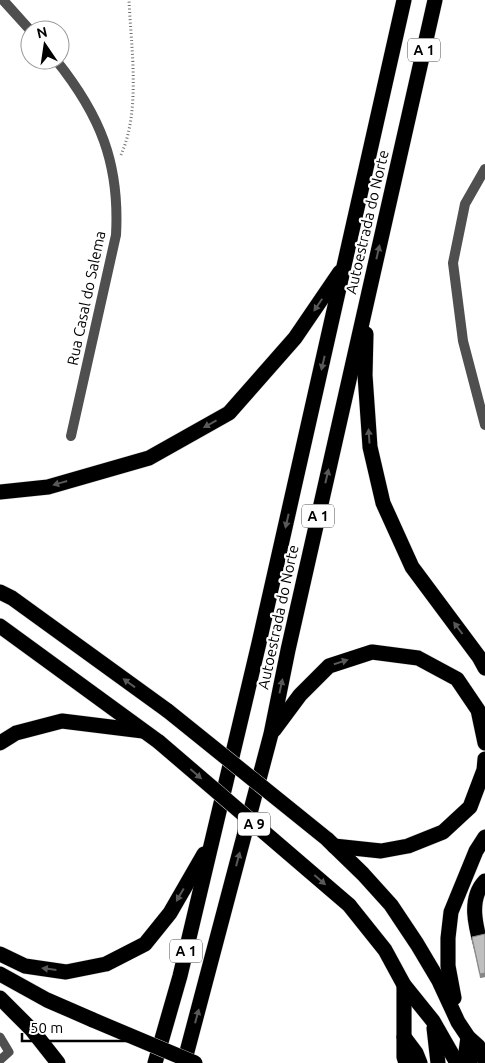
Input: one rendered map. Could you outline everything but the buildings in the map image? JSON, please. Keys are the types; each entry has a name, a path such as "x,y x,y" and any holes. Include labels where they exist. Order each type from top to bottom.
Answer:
{"highway":[{"name":"Autoestrada do Norte","path":"155,1063 180,976 213,838 346,264 404,0"},
{"name":"Autoestrada do Norte","path":"184,1063 271,734 435,0"},
{"path":"0,492 48,487 150,458 229,413 295,338 346,264"},
{"path":"367,300 365,375 370,446 383,503 412,567 479,657 485,668"},
{"name":"A 9","path":"0,592 12,598 168,711 330,842 391,905 439,981 458,1022 468,1037 478,1046 485,1061"},
{"name":"A 9","path":"0,626 160,742 349,905 385,950 404,985 433,1021 457,1063"},
{"path":"271,734 300,695 330,666 372,652 418,658 457,679 478,710 485,743"},
{"path":"0,743 16,733 62,721 145,731"},
{"path":"330,842 381,851 408,846 443,832 470,807 484,770 485,759"},
{"path":"458,1022 448,966 448,938 451,912 476,851 485,837"},
{"path":"0,954 25,966 66,972 106,964 145,944 170,913 213,838"},
{"path":"485,881 478,889 473,911 485,961"},
{"path":"0,974 47,1000 195,1063"},
{"path":"404,985 404,1057 406,1063"},
{"path":"0,998 32,1030 58,1063"},
{"path":"433,1021 438,1063"},
{"path":"404,1037 416,1053 420,1063"},
{"path":"468,1037 466,1052 470,1063"}],"street":[{"path":"3,0 21,20"},
{"name":"Rua Casal do Salema","path":"64,70 90,109 104,141 113,174 118,207 116,235 70,436"},
{"path":"485,169 465,204 452,263 463,342 485,426"}],"lane":[{"path":"0,1037 9,1052 0,1060"}],"path":[{"path":"113,174 125,147 132,113 129,0"}]}
